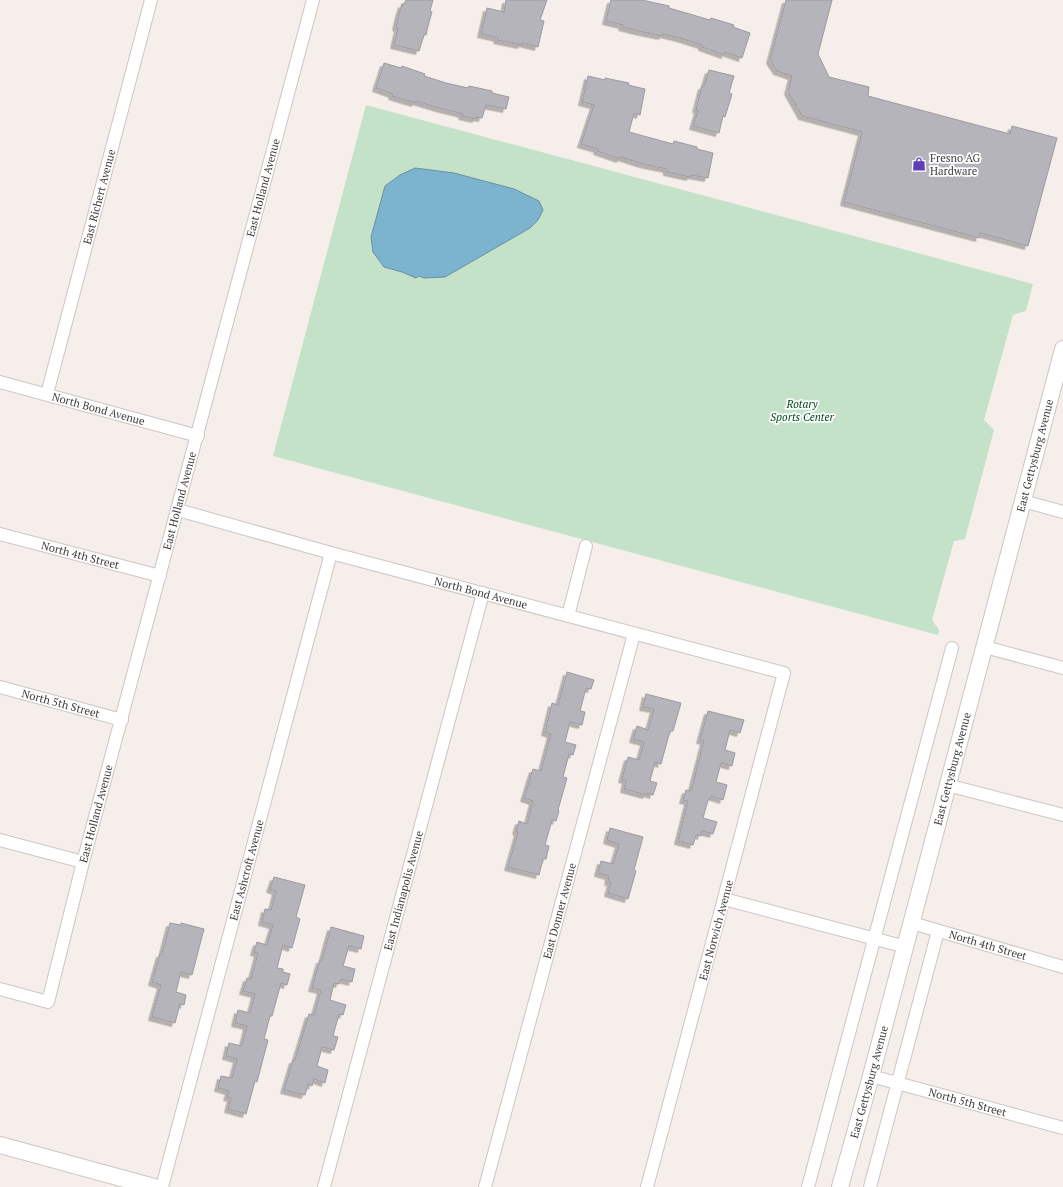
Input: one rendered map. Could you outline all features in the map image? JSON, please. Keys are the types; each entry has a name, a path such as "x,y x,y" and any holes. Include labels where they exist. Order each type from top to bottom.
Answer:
{"street":[{"name":"East Richert Avenue","path":"47,394 151,0"},
{"name":"East Holland Avenue","path":"0,989 48,1002 313,0"},
{"name":"East Gettysburg Avenue","path":"840,1187 872,1076 1022,501 1062,358"},
{"name":"North Bond Avenue","path":"0,382 198,436"},
{"path":"1022,501 1063,512"},
{"name":"North Bond Avenue","path":"178,510 331,553 784,673"},
{"name":"North 4th Street","path":"0,534 160,576"},
{"path":"568,616 586,546"},
{"name":"East Ashcroft Avenue","path":"162,1187 331,553"},
{"name":"East Indianapolis Avenue","path":"324,1187 483,593"},
{"name":"East Donner Avenue","path":"485,1187 634,634"},
{"path":"985,647 1063,668"},
{"path":"808,1187 952,648"},
{"name":"East Norwich Avenue","path":"647,1187 784,673"},
{"name":"North 5th Street","path":"0,687 122,720"},
{"path":"947,786 1063,816"},
{"path":"0,840 84,862"},
{"path":"724,899 906,947"},
{"name":"North 4th Street","path":"912,923 1063,967"},
{"path":"870,1187 938,931"},
{"name":"North 5th Street","path":"872,1076 1063,1128"},
{"path":"0,1145 154,1187"}],"green space":[{"name":"Rotary Sports Center","path":"366,105 1033,284 1026,311 1013,315 984,420 994,430 965,539 954,541 932,620 939,630 938,635 273,456"}],"water":[{"path":"415,168 454,173 514,189 539,201 543,210 538,220 530,228 445,277 424,278 419,276 416,278 384,267 373,252 371,237 385,186 400,175"}],"building":[{"path":"406,0 433,0 430,11 432,12 426,35 424,35 419,51 394,45 398,28 396,27 399,14 402,4 404,5"},
{"path":"506,0 547,0 540,20 544,21 538,47 522,43 521,45 497,40 498,38 481,34 487,8 504,12"},
{"path":"611,0 642,0 669,6 669,8 710,20 711,18 734,25 733,27 750,33 742,58 725,52 725,55 702,47 702,45 680,38 638,31 622,27 623,25 606,21"},
{"path":"786,0 832,0 818,54 829,77 869,87 868,96 1010,134 1012,126 1057,138 1028,246 980,233 979,238 844,202 862,132 802,116 788,91 792,76 777,71 770,60"},
{"path":"384,63 401,68 402,66 425,74 424,76 446,83 492,91 492,93 509,97 506,109 486,105 482,118 476,117 476,119 416,101 415,103 392,96 393,94 376,88"},
{"path":"709,70 734,76 729,93 732,94 725,117 723,116 719,133 693,126 698,110 696,109 702,86 704,86"},
{"path":"588,76 629,83 628,85 645,89 640,115 634,113 629,132 673,144 674,141 713,153 708,178 691,175 690,177 667,172 667,169 643,164 621,157 620,159 597,151 598,149 581,144 594,105 582,102"},
{"path":"567,672 594,680 591,689 586,688 580,711 585,712 582,725 570,722 565,742 576,745 573,755 569,754 563,777 567,778 558,810 559,811 556,821 552,820 545,845 549,846 546,859 543,859 539,875 508,867 518,832 516,831 519,821 527,824 533,801 524,798 533,769 541,771 551,734 545,732 552,703 558,705"},
{"path":"646,694 681,703 673,731 670,731 661,764 655,762 650,781 657,783 653,795 647,793 646,795 624,789 626,780 622,779 628,757 639,760 644,742 633,739 637,726 648,730 654,709 643,707"},
{"path":"708,711 744,720 740,733 730,730 725,750 735,753 732,766 721,763 716,782 727,785 723,800 711,796 710,800 708,800 703,818 717,822 713,834 702,831 701,836 696,835 693,845 678,841 688,801 683,800 686,790 691,791 704,741 700,740"},
{"path":"610,828 643,837 628,899 608,893 611,882 608,882 609,876 598,873 601,861 613,864 619,844 607,840"},
{"path":"274,877 305,885 296,917 300,919 292,948 283,945 277,968 283,969 283,972 290,974 287,985 281,983 272,1016 270,1016 264,1039 268,1040 257,1082 255,1081 246,1114 228,1109 231,1098 227,1097 229,1091 218,1088 221,1076 232,1078 237,1059 226,1056 229,1043 242,1046 247,1026 235,1023 238,1010 250,1013 255,994 243,991 247,978 251,979 258,953 254,952 257,942 267,945 273,925 262,922 265,909 271,910 276,891 270,889"},
{"path":"170,923 181,925 181,923 204,929 192,975 181,972 176,992 186,995 184,1005 180,1004 175,1023 152,1017 161,985 152,982 160,954 162,954"},
{"path":"331,927 364,936 361,949 349,946 343,966 355,969 352,982 341,979 339,984 334,983 330,1000 346,1005 343,1015 339,1014 333,1036 338,1037 334,1050 322,1047 317,1066 328,1070 325,1083 314,1079 312,1086 308,1084 305,1095 284,1090 309,1014 314,1015 321,990 312,988 320,960 322,960"}],"place":[{"name":"Fresno AG Hardware","path":"919,164"}]}
